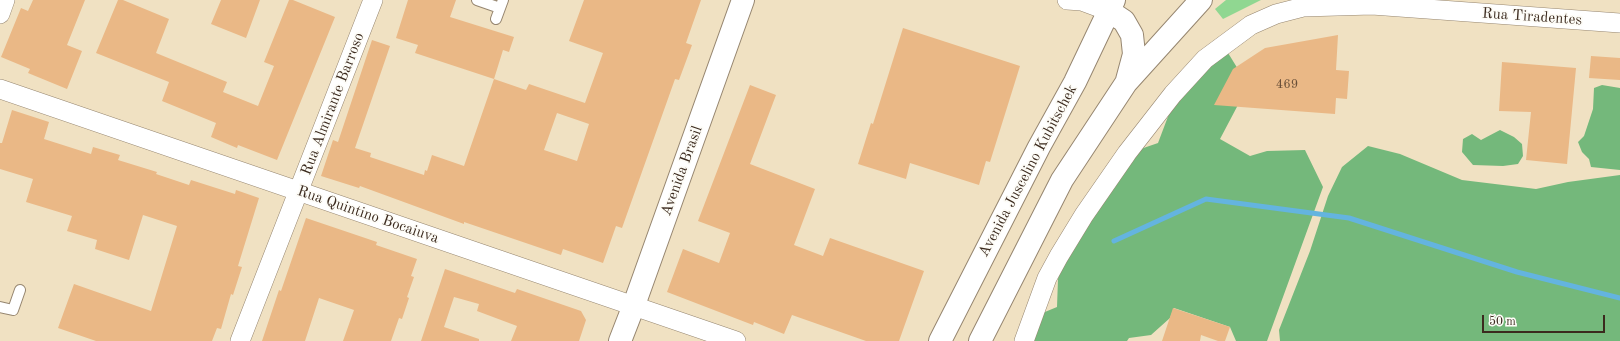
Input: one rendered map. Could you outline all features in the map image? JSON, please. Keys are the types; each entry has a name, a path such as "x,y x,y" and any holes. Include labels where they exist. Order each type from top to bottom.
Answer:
{"main road":[{"name":"Avenida Brasil","path":"620,341 743,0"},
{"path":"980,341 1062,180 1126,83 1201,0"},
{"path":"1111,5 1124,21 1132,35 1134,54 1126,83"},
{"name":"Avenida Juscelino Kubitschek","path":"940,341 1039,147 1075,82 1111,5"}],"street":[{"path":"0,14 5,0"},
{"name":"Rua Almirante Barroso","path":"240,341 300,192 373,0"},
{"path":"1067,0 1111,5"},
{"name":"Rua Tiradentes","path":"1024,341 1047,278 1084,215 1131,147 1173,94 1206,59 1251,26 1276,14 1303,7 1372,3 1620,23"},
{"name":"Rua Quintino Bocaiuva","path":"0,88 736,341"}],"lane":[{"path":"477,0 501,4 496,20"},
{"path":"0,307 14,310 20,290"}],"green space":[{"path":"1226,0 1261,0 1223,19 1215,9"},
{"path":"1225,48 1241,74 1239,103 1220,139 1250,156 1267,151 1305,150 1323,187 1267,341 1236,341 1230,327 1174,308 1170,318 1151,335 1129,338 1127,341 1017,341 1040,314 1057,307 1058,279 1064,252 1129,153 1158,143 1175,98"},
{"path":"1602,85 1620,88 1620,170 1591,167 1589,159 1582,152 1578,142 1584,136 1593,109 1594,88"},
{"path":"1500,130 1514,137 1522,144 1523,156 1518,164 1503,166 1473,165 1462,152 1463,139 1472,134 1481,140"},
{"path":"1368,146 1400,154 1462,180 1536,189 1568,182 1620,175 1620,341 1280,341 1279,330 1310,251 1328,196 1342,167"}],"building":[{"path":"33,0 85,0 67,45 82,51 67,89 28,73 30,69 1,57 21,8 28,11"},
{"path":"118,0 123,0 169,19 156,53 227,82 223,92 258,106 274,66 264,62 289,0 293,0 335,17 277,160 238,145 237,148 211,137 216,123 162,101 169,82 96,53"},
{"path":"221,0 260,0 246,38 211,24"},
{"path":"408,0 456,0 450,17 514,37 509,52 503,50 494,79 415,53 418,45 396,38"},
{"path":"584,0 701,0 686,43 692,45 679,80 675,79 622,228 616,226 603,263 563,249 561,255 464,222 464,224 360,186 359,188 321,176 333,140 338,142 372,40 390,46 355,148 371,153 370,157 424,175 425,170 427,171 432,155 464,166 494,79 526,90 529,84 585,103 603,53 569,41","holes":["557,113 589,124 577,161 544,150"]},
{"path":"903,28 1020,66 990,162 986,161 979,185 910,163 906,179 858,164 871,123 873,124"},
{"path":"1338,35 1336,70 1349,71 1347,99 1336,98 1335,114 1214,105 1233,69 1265,48"},
{"path":"1591,56 1620,58 1620,80 1589,78"},
{"path":"1502,62 1576,68 1567,164 1526,160 1531,112 1499,111"},
{"path":"750,85 776,95 750,164 815,189 794,245 823,256 830,238 924,271 899,341 866,341 792,315 784,334 754,322 753,325 667,292 683,249 719,263 730,233 698,221"},
{"path":"12,110 49,122 44,139 91,154 93,147 120,155 118,160 157,172 156,174 189,185 191,180 235,194 236,190 259,198 238,266 242,267 233,295 231,294 221,329 217,328 212,341 96,341 58,328 74,284 151,311 177,226 143,215 129,260 95,249 97,240 67,231 72,216 26,202 33,179 0,169 0,143 2,143"},
{"path":"306,218 377,242 376,245 417,259 411,276 414,277 407,297 409,298 402,319 399,318 391,341 343,341 354,310 319,298 305,341 262,341"},
{"path":"445,269 515,293 517,289 581,311 586,320 579,341 511,341 517,326 477,311 479,304 454,297 444,327 479,339 479,341 421,341"},
{"path":"1173,308 1230,327 1225,341 1218,341 1201,335 1200,341 1162,341"}],"waterway":[{"path":"1114,241 1206,199 1349,218 1517,272 1620,298"}]}
